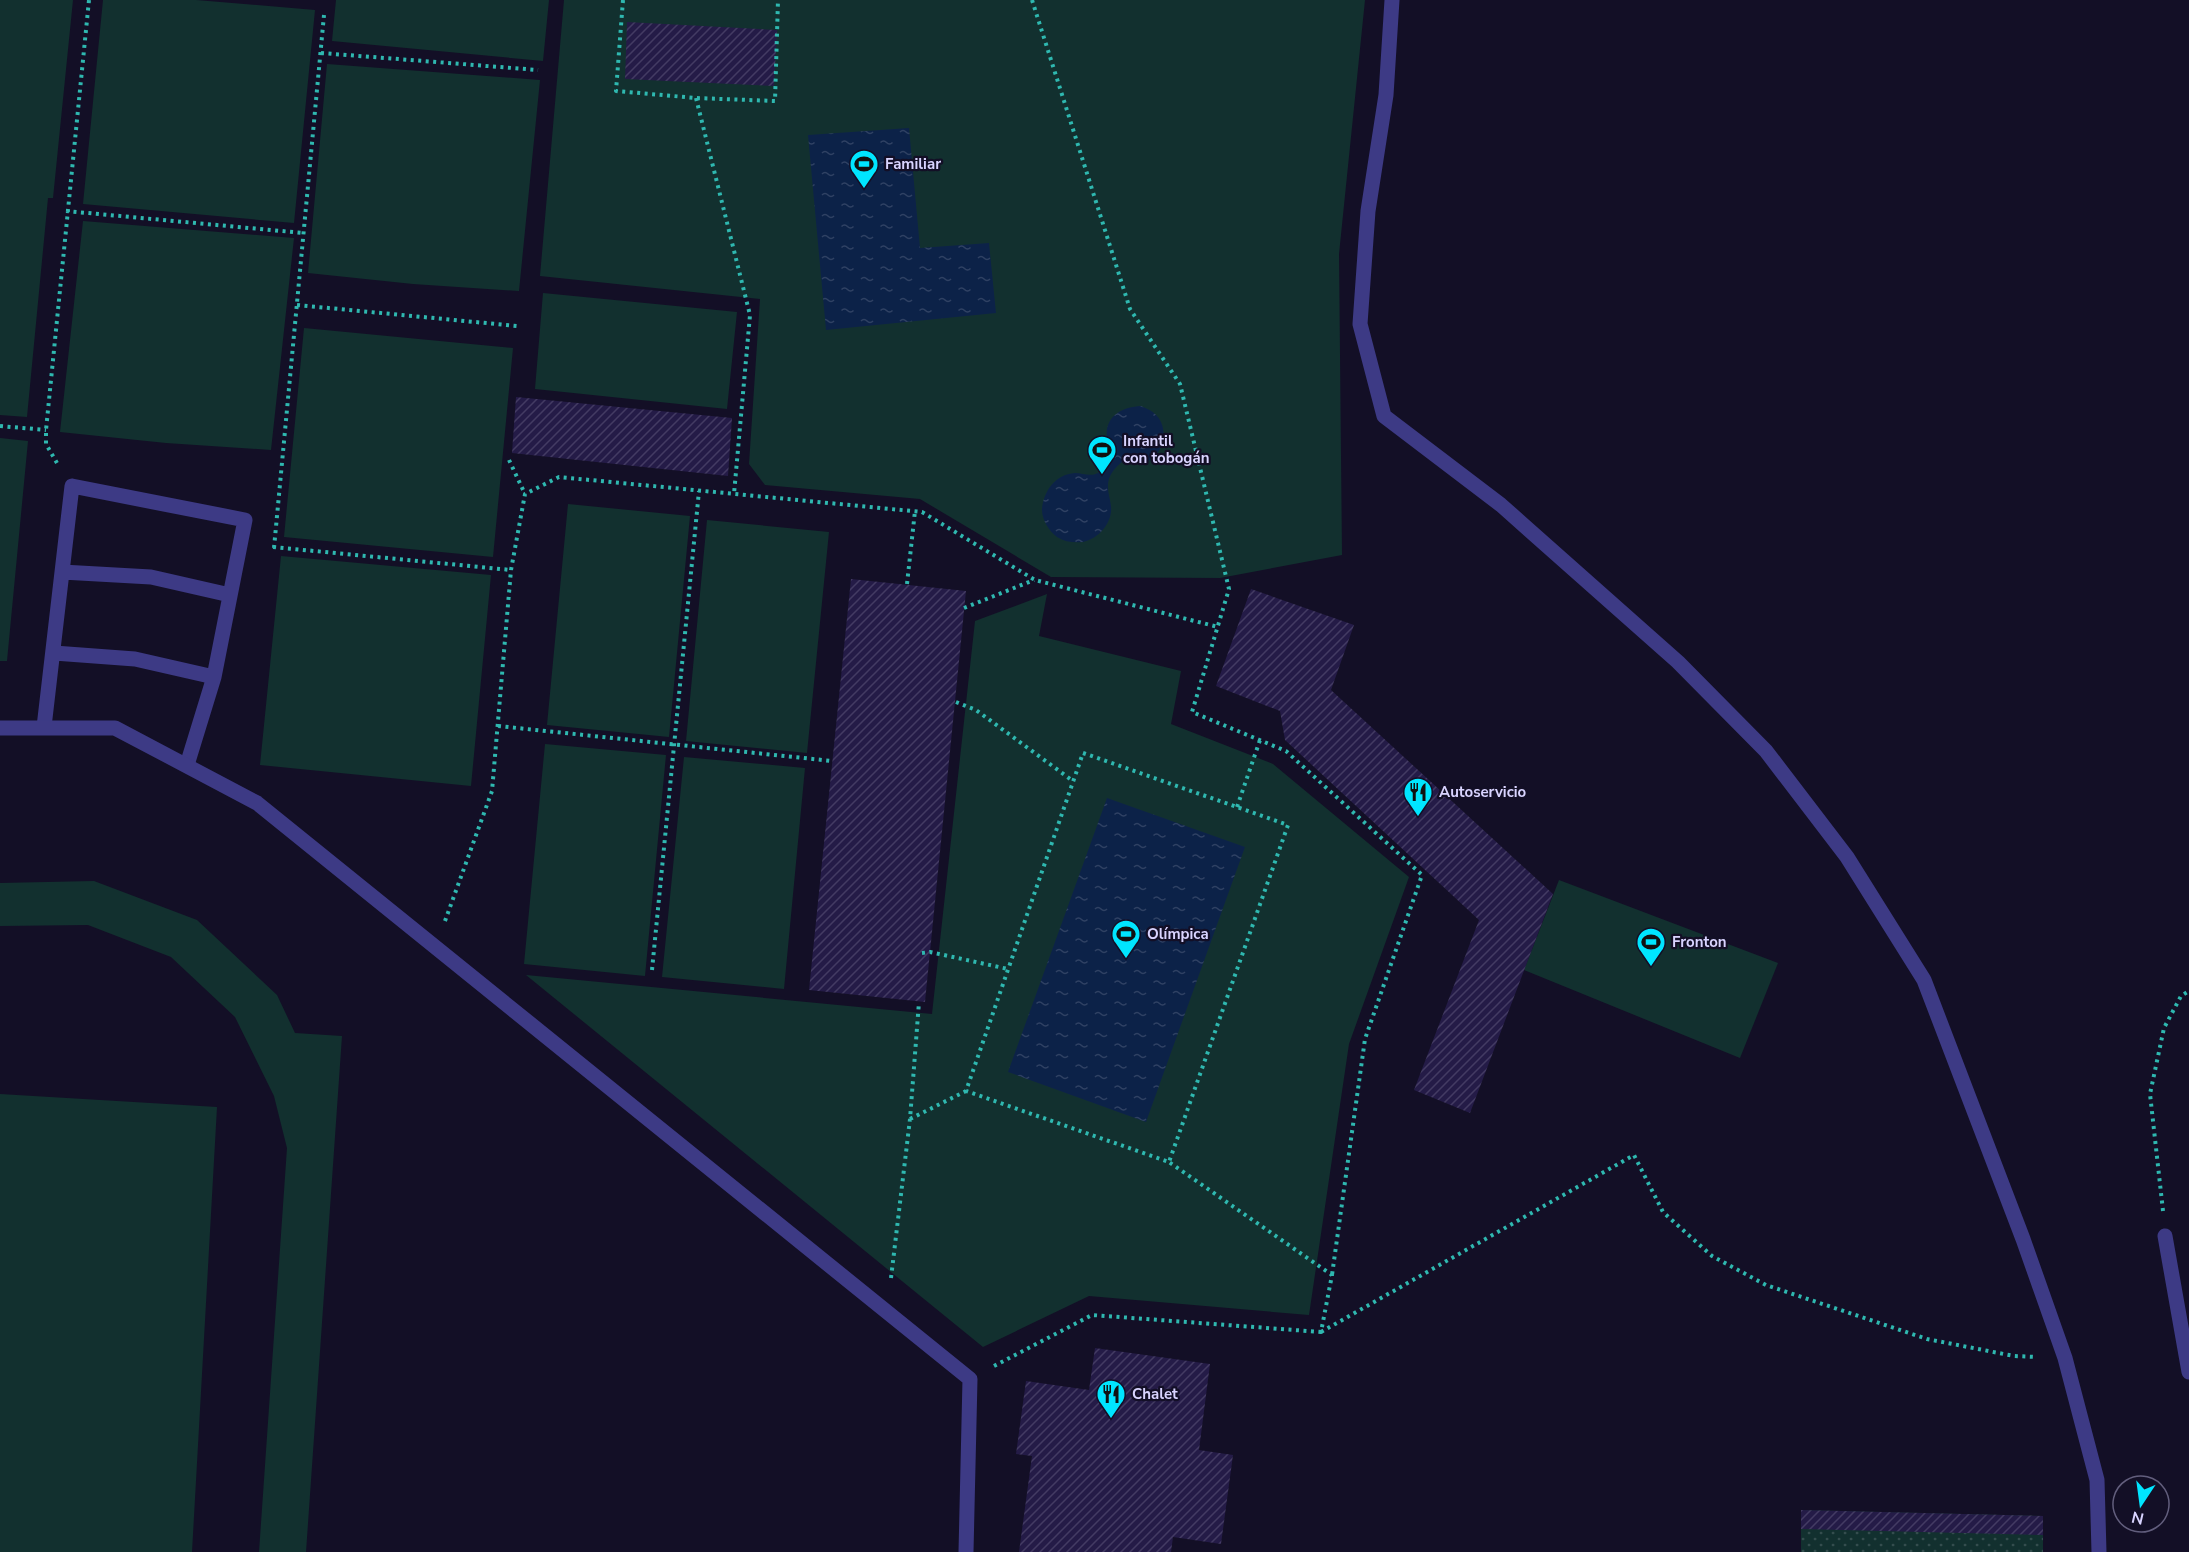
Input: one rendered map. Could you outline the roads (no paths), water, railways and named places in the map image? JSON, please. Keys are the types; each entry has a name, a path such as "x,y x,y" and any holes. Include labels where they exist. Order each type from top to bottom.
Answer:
{"street":[{"path":"1392,0 1386,94 1368,212 1360,324 1384,416 1501,505 1678,662 1766,751 1847,857 1924,980 2023,1239 2065,1358 2097,1480 2099,1552"},
{"path":"44,727 72,486 245,520 214,677 187,765"},
{"path":"62,572 151,577 230,595"},
{"path":"54,652 135,659 214,677"},
{"path":"0,728 115,728 257,803 970,1379 966,1552"},
{"path":"2165,1236 2189,1372"}],"water":[{"name":"Familiar","path":"909,128 920,248 989,243 996,313 826,330 808,135"},
{"name":"Infantil con tobogán","path":"1141,406 1154,413 1163,428 1164,436 1158,452 1146,462 1132,464 1123,461 1116,467 1108,486 1110,518 1099,534 1083,542 1070,542 1057,537 1046,525 1042,514 1043,503 1051,485 1068,474 1092,475 1102,470 1111,458 1107,431 1111,419 1127,408"},
{"name":"Olímpica","path":"1107,798 1245,847 1146,1122 1008,1072"}],"place":[{"name":"Familiar","path":"864,190"},
{"name":"Infantil con tobogán","path":"1102,476"},
{"name":"Autoservicio","path":"1418,818"},
{"name":"Olímpica","path":"1126,960"},
{"name":"Fronton","path":"1651,968"},
{"name":"Chalet","path":"1111,1420"}]}
